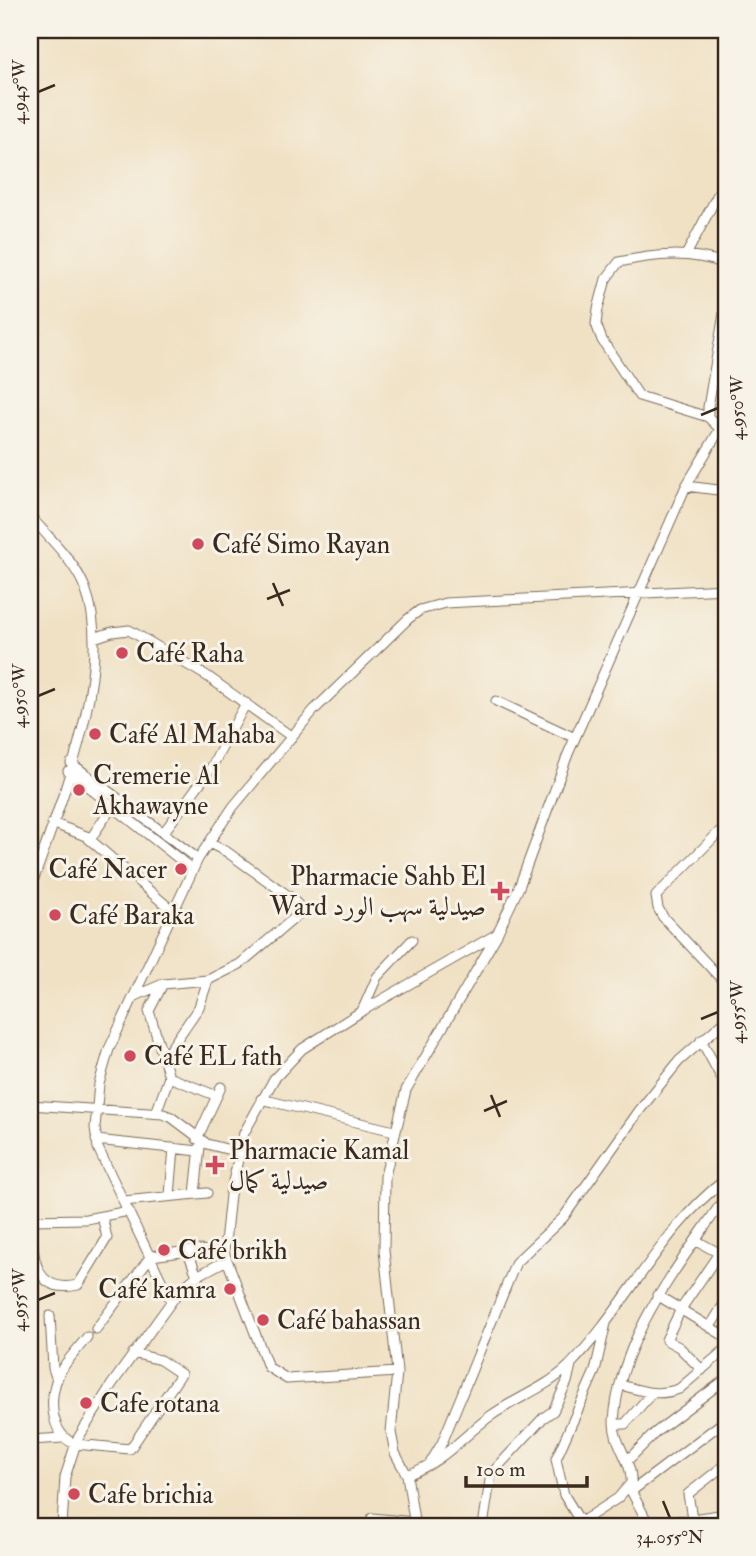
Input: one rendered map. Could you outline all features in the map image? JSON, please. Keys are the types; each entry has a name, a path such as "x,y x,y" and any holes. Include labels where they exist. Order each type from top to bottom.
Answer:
{"street":[{"path":"686,255 726,178"},
{"path":"719,427 708,417 645,399 634,392 601,340 596,324 606,279 619,262 659,254 686,255 726,264"},
{"path":"708,417 726,302"},
{"path":"372,1518 414,1524 407,1475 395,1453 391,1433 397,1372 383,1236 385,1176 402,1101 417,1068 477,974 498,934 519,887 575,738 686,486 726,419"},
{"path":"686,486 726,491"},
{"path":"30,516 80,578 90,610 94,638 91,694 30,890"},
{"path":"171,1301 96,1140 97,1109 108,1049 175,913 198,859 233,807 335,688 408,619 430,606 492,599 726,589"},
{"path":"94,638 112,632 129,631 246,704 292,737"},
{"path":"496,701 575,738"},
{"path":"164,832 211,768 246,704"},
{"path":"70,767 112,807 193,870"},
{"path":"70,767 198,859"},
{"path":"88,838 94,836 112,807"},
{"path":"52,823 88,838 175,913"},
{"path":"726,825 656,896 657,908 663,916 726,984"},
{"path":"135,996 163,984 208,980 240,964 293,920 300,909 290,897 249,866 209,843"},
{"path":"397,1372 293,1379 279,1376 266,1363 225,1256 238,1152 247,1125 261,1099 274,1079 302,1049 362,1011 498,934"},
{"path":"362,1011 382,970 412,940"},
{"path":"164,1059 199,1007 208,980"},
{"path":"156,1113 169,1077 149,1011 163,984"},
{"path":"427,1467 442,1443 512,1268 563,1218 639,1111 679,1061 726,1020"},
{"path":"701,1040 726,1086"},
{"path":"169,1077 219,1091 199,1143 195,1194"},
{"path":"261,1099 394,1131"},
{"path":"30,1105 156,1113 171,1117 199,1143"},
{"path":"96,1140 174,1148 199,1143 238,1152"},
{"path":"170,1195 174,1148"},
{"path":"407,1475 441,1460 491,1416 547,1385 571,1363 607,1321 667,1241 726,1179"},
{"path":"124,1200 207,1193"},
{"path":"726,1196 657,1295 641,1329 621,1385 614,1424 615,1437 626,1461 632,1479 631,1488 646,1526 726,1514"},
{"path":"102,1216 107,1238 78,1285 64,1288 48,1283 39,1272 33,1257 31,1220 102,1216 129,1211"},
{"path":"697,1241 723,1255"},
{"path":"702,1370 679,1347 666,1340 681,1309 723,1255 726,1243"},
{"path":"96,1329 151,1256 188,1252 225,1256"},
{"path":"188,1252 197,1276"},
{"path":"62,1526 65,1477 75,1444 133,1353 171,1301 197,1276 225,1256"},
{"path":"657,1295 726,1337"},
{"path":"710,1325 726,1301"},
{"path":"50,1316 53,1368 57,1380 54,1420 63,1438"},
{"path":"607,1321 595,1371 556,1459 564,1495 577,1523 618,1498 726,1420"},
{"path":"57,1380 87,1337"},
{"path":"621,1385 651,1394 679,1390 726,1349"},
{"path":"30,1440 63,1438 75,1444 130,1449 181,1374 160,1360 133,1353"},
{"path":"483,1526 491,1474 538,1423 553,1411 567,1382 571,1363"},
{"path":"626,1461 656,1432 726,1378"},
{"path":"614,1424 625,1424 651,1394"},
{"path":"691,1518 688,1494 726,1464"}],"place":[{"name":"Café Simo Rayan","path":"198,544"},
{"name":"Café Raha","path":"122,653"},
{"name":"Café Al Mahaba","path":"95,734"},
{"name":"Cremerie Al Akhawayne","path":"79,790"},
{"name":"Café Nacer","path":"181,869"},
{"name":"Pharmacie Sahb El Ward صيدلية سهب الورد","path":"500,891"},
{"name":"Café Baraka","path":"55,915"},
{"name":"Café EL fath","path":"130,1056"},
{"name":"Pharmacie Kamal صيدلية كمال","path":"215,1165"},
{"name":"Café brikh","path":"164,1250"},
{"name":"Café kamra","path":"230,1289"},
{"name":"Café bahassan","path":"263,1320"},
{"name":"Cafe rotana","path":"86,1403"},
{"name":"Cafe brichia","path":"74,1494"}]}
